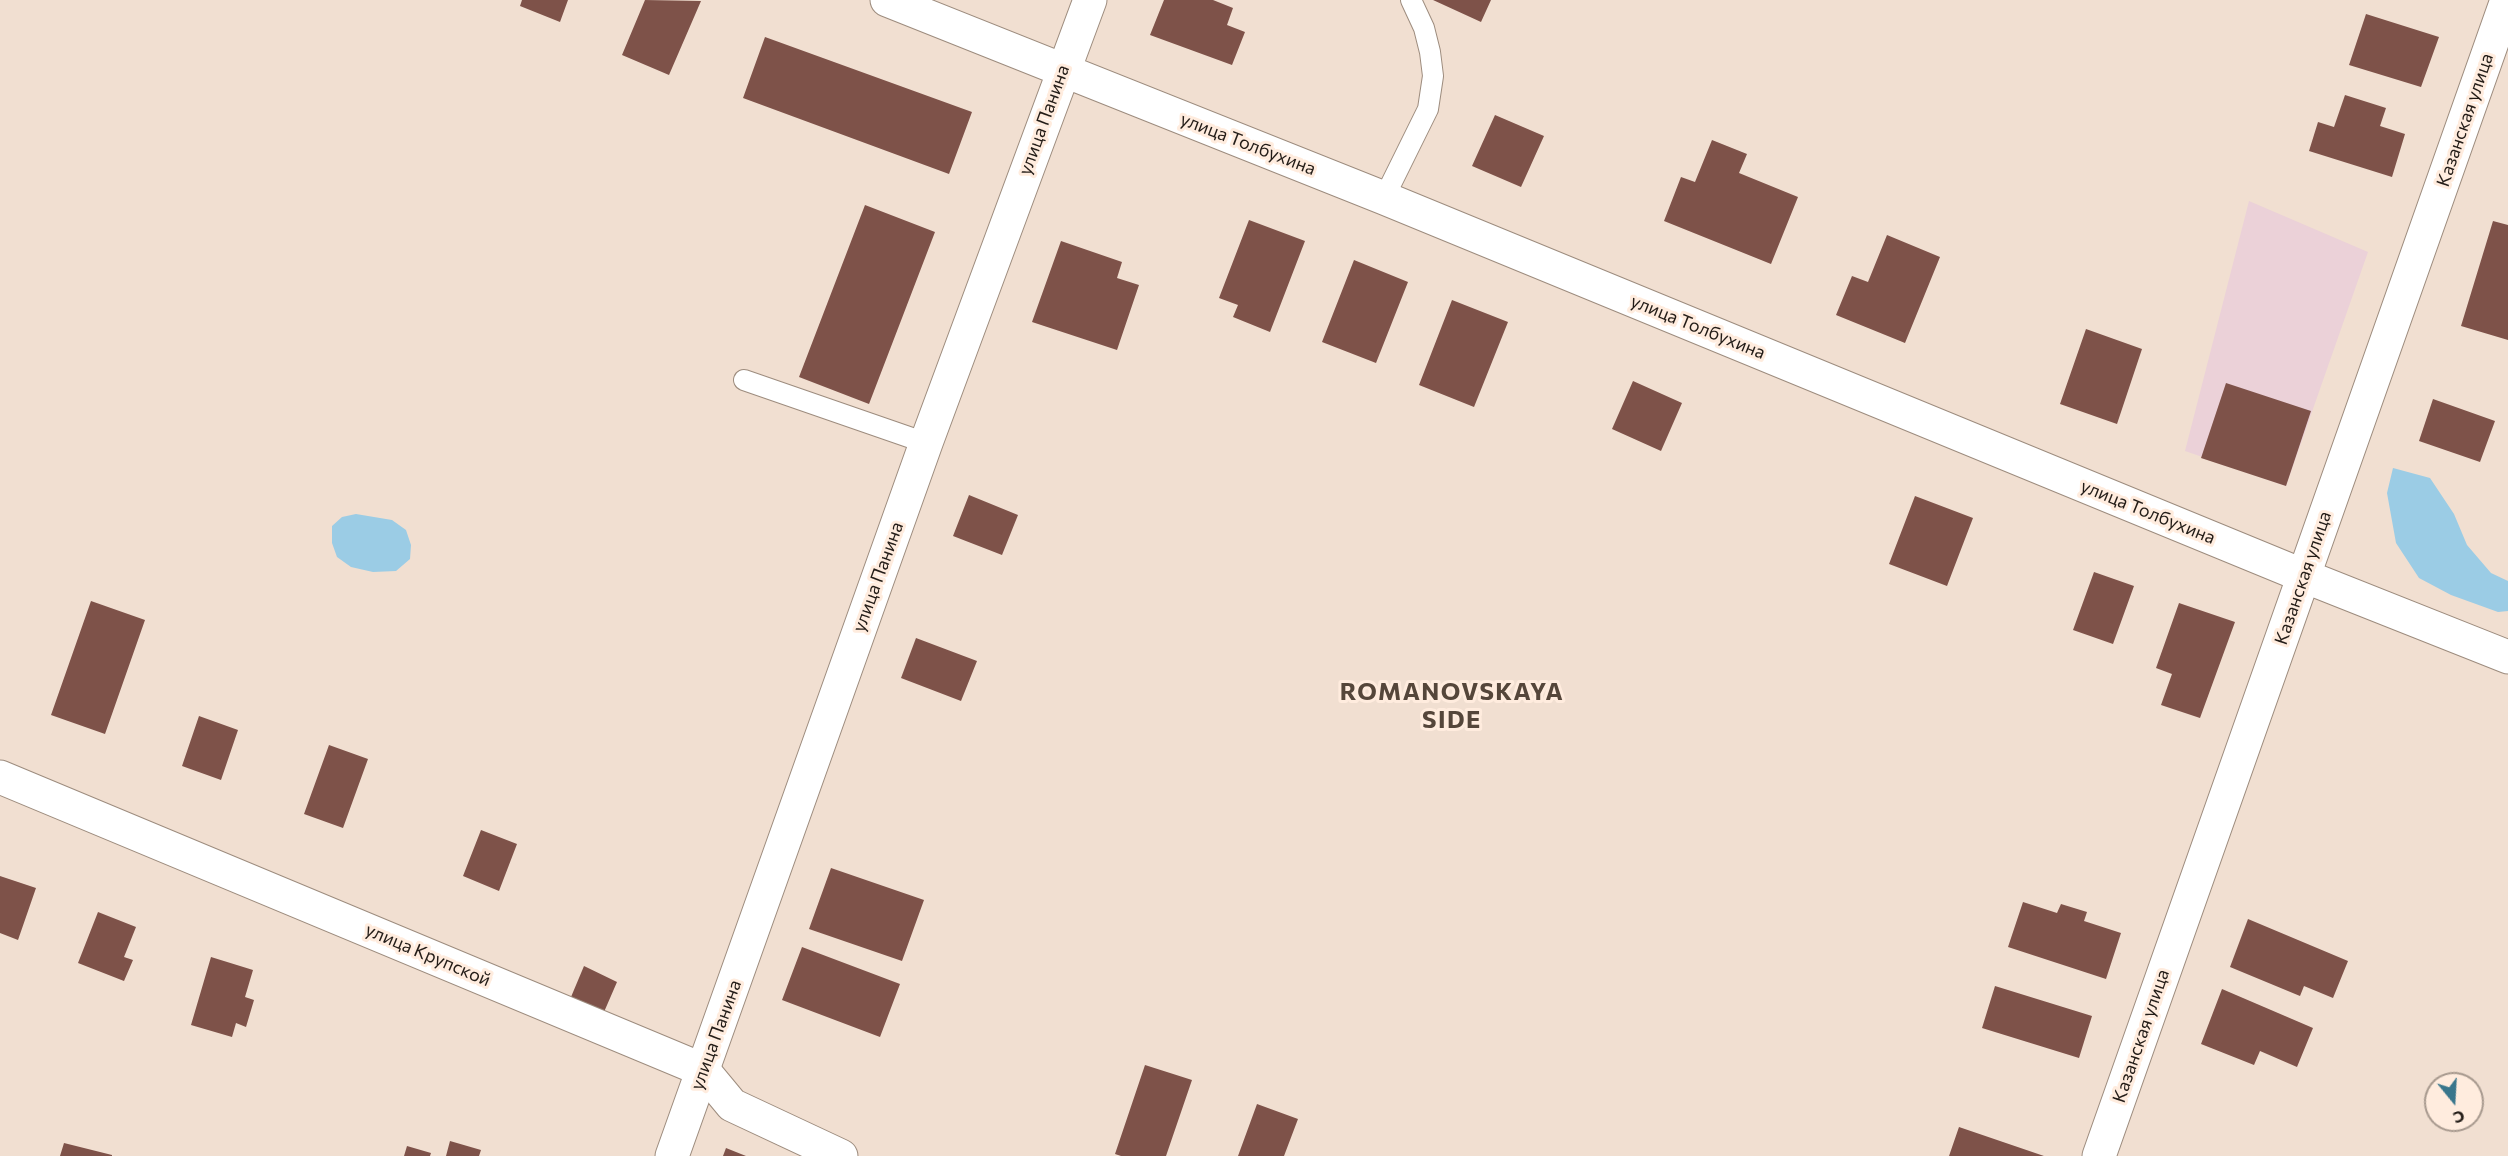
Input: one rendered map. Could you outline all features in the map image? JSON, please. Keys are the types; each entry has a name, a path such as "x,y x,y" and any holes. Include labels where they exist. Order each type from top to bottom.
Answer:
{"street":[{"name":"улица Толбухина","path":"887,0 1384,198 2304,576 2508,657"},
{"name":"улица Панина","path":"672,1156 926,443 1090,0"},
{"name":"Казанская улица","path":"2099,1156 2507,0"},
{"name":"улица Крупской","path":"0,777 703,1070 732,1105 842,1156"}],"lane":[{"path":"1384,198 1428,109 1433,76 1431,52 1424,28 1411,0"},
{"path":"744,380 926,443"}],"shaded area":[{"path":"2249,201 2368,252 2286,486 2185,451"}],"water":[{"path":"2393,468 2430,478 2454,514 2467,545 2491,573 2508,581 2508,611 2498,612 2451,595 2419,578 2396,543 2387,493"},
{"path":"356,514 392,520 406,530 411,545 410,559 396,571 373,572 351,567 337,557 332,543 332,526 342,517"}],"building":[{"path":"522,0 568,0 560,22 520,6"},
{"path":"645,0 701,1 669,75 622,55"},
{"path":"1164,0 1213,0 1233,8 1227,25 1245,32 1232,65 1150,35"},
{"path":"1433,0 1491,0 1481,22"},
{"path":"2366,14 2439,37 2421,87 2349,65"},
{"path":"765,37 972,112 949,174 743,98"},
{"path":"2345,95 2386,108 2380,126 2405,134 2392,177 2309,151 2318,122 2334,127"},
{"path":"1495,115 1544,136 1521,187 1472,166"},
{"path":"1712,140 1747,154 1739,173 1798,197 1771,264 1664,221 1681,177 1695,182"},
{"path":"865,205 935,232 869,404 799,377"},
{"path":"1249,220 1305,241 1270,332 1233,317 1238,305 1219,298"},
{"path":"2493,221 2508,225 2508,340 2461,326"},
{"path":"1887,235 1940,257 1905,343 1836,315 1852,276 1868,282"},
{"path":"1061,241 1122,262 1117,278 1139,285 1117,350 1032,322"},
{"path":"1354,260 1408,282 1376,363 1322,342"},
{"path":"1452,300 1508,322 1474,407 1419,385"},
{"path":"2086,329 2142,349 2117,424 2060,404"},
{"path":"1633,381 1682,403 1661,451 1612,429"},
{"path":"2226,383 2311,411 2286,486 2201,458"},
{"path":"2433,399 2495,421 2480,462 2419,441"},
{"path":"969,495 1018,515 1002,555 953,536"},
{"path":"1915,496 1973,518 1947,586 1889,564"},
{"path":"2094,572 2134,586 2113,644 2073,630"},
{"path":"91,601 145,620 105,734 51,715"},
{"path":"2179,603 2235,622 2200,718 2161,705 2172,674 2156,668"},
{"path":"916,638 977,661 961,701 901,678"},
{"path":"199,716 238,730 221,780 182,766"},
{"path":"329,745 368,759 343,828 304,814"},
{"path":"481,830 517,844 499,891 463,876"},
{"path":"831,868 924,900 902,961 809,929"},
{"path":"0,876 36,888 18,940 0,933"},
{"path":"2023,902 2057,913 2061,904 2087,912 2084,921 2121,933 2106,979 2008,947"},
{"path":"98,912 136,927 124,957 133,960 124,981 78,963"},
{"path":"2248,919 2348,961 2333,998 2304,986 2300,996 2230,967"},
{"path":"802,947 900,984 880,1037 782,1000"},
{"path":"211,957 253,970 245,997 254,1000 246,1027 236,1023 232,1037 191,1025"},
{"path":"584,966 617,982 604,1012 571,997"},
{"path":"1995,986 2092,1016 2079,1058 1982,1028"},
{"path":"2222,989 2313,1028 2297,1067 2260,1051 2254,1065 2201,1044"},
{"path":"1145,1065 1192,1080 1166,1156 1121,1156 1115,1154"},
{"path":"1257,1104 1298,1119 1284,1156 1238,1156"},
{"path":"1959,1127 2044,1156 1949,1156"},
{"path":"450,1141 481,1150 479,1156 446,1156"},
{"path":"64,1143 112,1155 112,1156 60,1156"},
{"path":"407,1146 431,1153 430,1156 404,1156"},
{"path":"726,1148 746,1156 723,1156"}],"district":[{"name":"ROMANOVSKAYA SIDE","path":"1452,706"}]}
